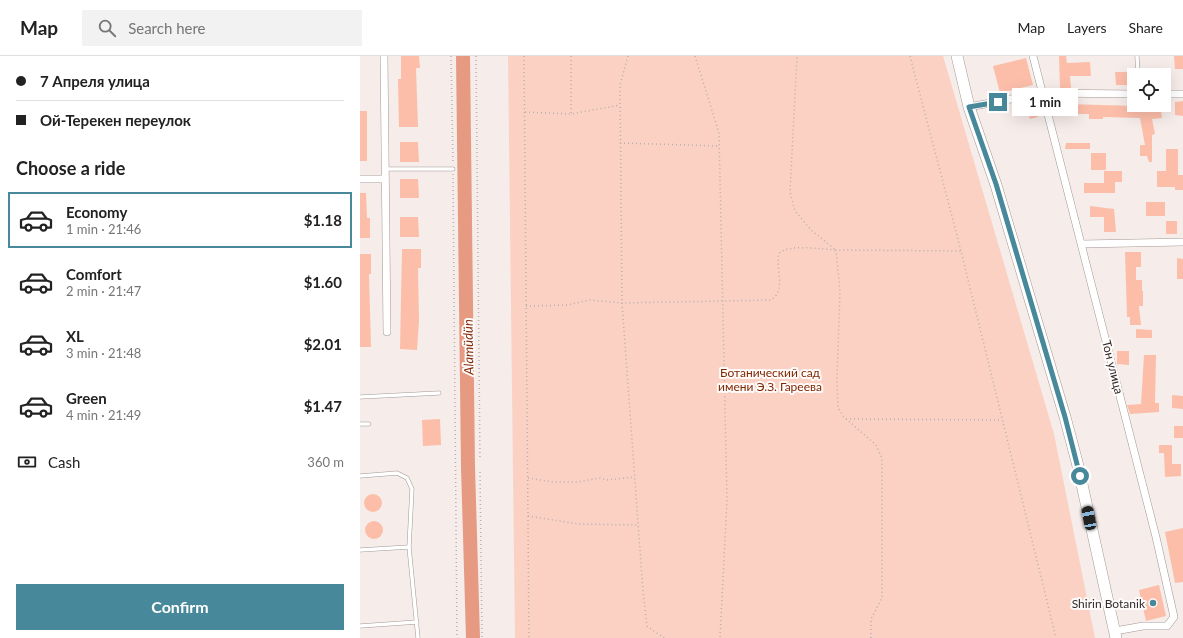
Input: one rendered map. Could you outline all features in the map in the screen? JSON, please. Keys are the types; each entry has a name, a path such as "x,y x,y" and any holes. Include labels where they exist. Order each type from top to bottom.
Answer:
{"main road":[{"path":"957,56 969,107 996,184 1065,417 1115,634"}],"street":[{"path":"384,56 387,332"},
{"name":"Тон улица","path":"1033,56 1156,537 1174,617 1167,626 1143,626 1115,634"},
{"path":"969,107 1042,94 1127,94"},
{"path":"1171,94 1183,94"},
{"path":"360,179 385,179"},
{"path":"1082,244 1183,242"}],"lane":[{"path":"1137,56 1138,68"},
{"path":"385,169 453,169"},
{"path":"360,397 439,393"},
{"path":"360,424 369,424"},
{"path":"360,476 397,473 407,478 412,489 409,547 418,638"},
{"path":"360,550 409,547"},
{"path":"360,626 417,622"}],"path":[{"path":"451,56 457,638"},
{"path":"476,56 480,460"},
{"path":"524,56 529,638"},
{"path":"571,56 571,114"},
{"path":"628,56 620,86 622,304 647,626 664,638"},
{"path":"695,56 719,133 728,500 720,638"},
{"path":"797,56 790,192 795,211 811,230 836,250 840,291 837,379 838,408 846,419 876,445 882,458 882,598 871,619 871,638"},
{"path":"910,56 961,251 1056,638"},
{"path":"524,112 571,114 620,105"},
{"path":"620,143 719,146"},
{"path":"526,306 567,305 590,300 610,301 622,304 771,300 778,296 780,290 777,259 779,253 784,249 961,251"},
{"path":"846,419 1002,420"},
{"path":"480,472 482,638"},
{"path":"528,478 553,482 577,482 600,478 625,480 635,478"},
{"path":"528,516 578,524 638,525"}],"green space":[{"name":"Ботанический сад имени Э.З. Гареева","path":"508,56 943,56 1054,434 1095,638 515,638"}],"building":[{"path":"401,56 419,56 420,68 416,68 418,127 399,127 398,79 401,79"},
{"path":"1059,56 1066,56 1067,63 1090,62 1091,76 1070,76 1071,88 1060,88"},
{"path":"1174,56 1183,56 1183,69 1175,69"},
{"path":"1026,58 1033,85 1000,93 993,66"},
{"path":"1115,72 1127,72 1127,85 1116,85"},
{"path":"1183,101 1183,116 1175,115 1175,102"},
{"path":"1065,104 1127,106 1127,112 1161,112 1162,118 1152,119 1155,134 1152,135 1152,162 1149,162 1147,156 1140,156 1140,145 1145,145 1140,118 1103,117 1103,119 1089,119 1089,114 1065,114"},
{"path":"1035,106 1038,117 1030,119 1027,109"},
{"path":"360,111 367,111 367,161 360,161"},
{"path":"400,142 418,142 419,162 400,162"},
{"path":"1066,143 1090,143 1090,149 1065,149"},
{"path":"1166,149 1178,149 1178,175 1183,175 1183,190 1175,190 1175,187 1157,187 1157,171 1166,171"},
{"path":"1091,153 1106,153 1106,170 1091,170"},
{"path":"1104,171 1122,171 1122,182 1115,182 1115,193 1084,193 1084,183 1104,183"},
{"path":"400,179 418,179 419,198 400,198"},
{"path":"360,193 366,193 367,218 370,218 370,238 360,238"},
{"path":"1146,202 1165,202 1165,216 1146,216"},
{"path":"1090,206 1114,209 1116,232 1104,232 1104,217 1090,217"},
{"path":"400,217 418,217 419,237 400,237"},
{"path":"1166,221 1177,221 1177,234 1166,234"},
{"path":"402,249 421,249 421,268 418,268 419,321 417,350 400,349"},
{"path":"1125,252 1141,252 1141,267 1136,267 1136,280 1142,280 1143,306 1139,306 1141,325 1130,325 1130,317 1127,317"},
{"path":"360,254 371,254 371,274 369,274 371,347 360,347"},
{"path":"1177,258 1183,259 1183,279 1177,279"},
{"path":"1136,329 1152,330 1152,338 1136,338"},
{"path":"1117,351 1129,351 1129,365 1117,364"},
{"path":"1144,355 1156,355 1155,403 1159,403 1159,412 1130,414 1127,405 1141,404"},
{"path":"1172,395 1183,396 1183,409 1172,408"},
{"path":"440,419 441,445 423,446 422,420"},
{"path":"1174,426 1183,426 1183,438 1174,438"},
{"path":"1159,445 1172,445 1172,464 1181,464 1181,476 1165,477 1164,453 1159,453"},
{"path":"369,494 377,494 382,499 380,510 377,512 369,512 364,507 364,499"},
{"path":"374,521 380,524 383,530 380,536 374,539 368,536 365,530 368,524"},
{"path":"1183,528 1183,582 1175,583 1165,532"},
{"name":"Shirin Botanik","path":"1159,585 1166,616 1146,621 1139,590"}],"waterway":[{"name":"Alamüdün","path":"463,56 468,467 473,638"}],"place":[{"name":"Shirin Botanik","path":"1153,603"}],"route":[{"path":"998,102 969,107 996,184 1065,417 1080,476"}]}
